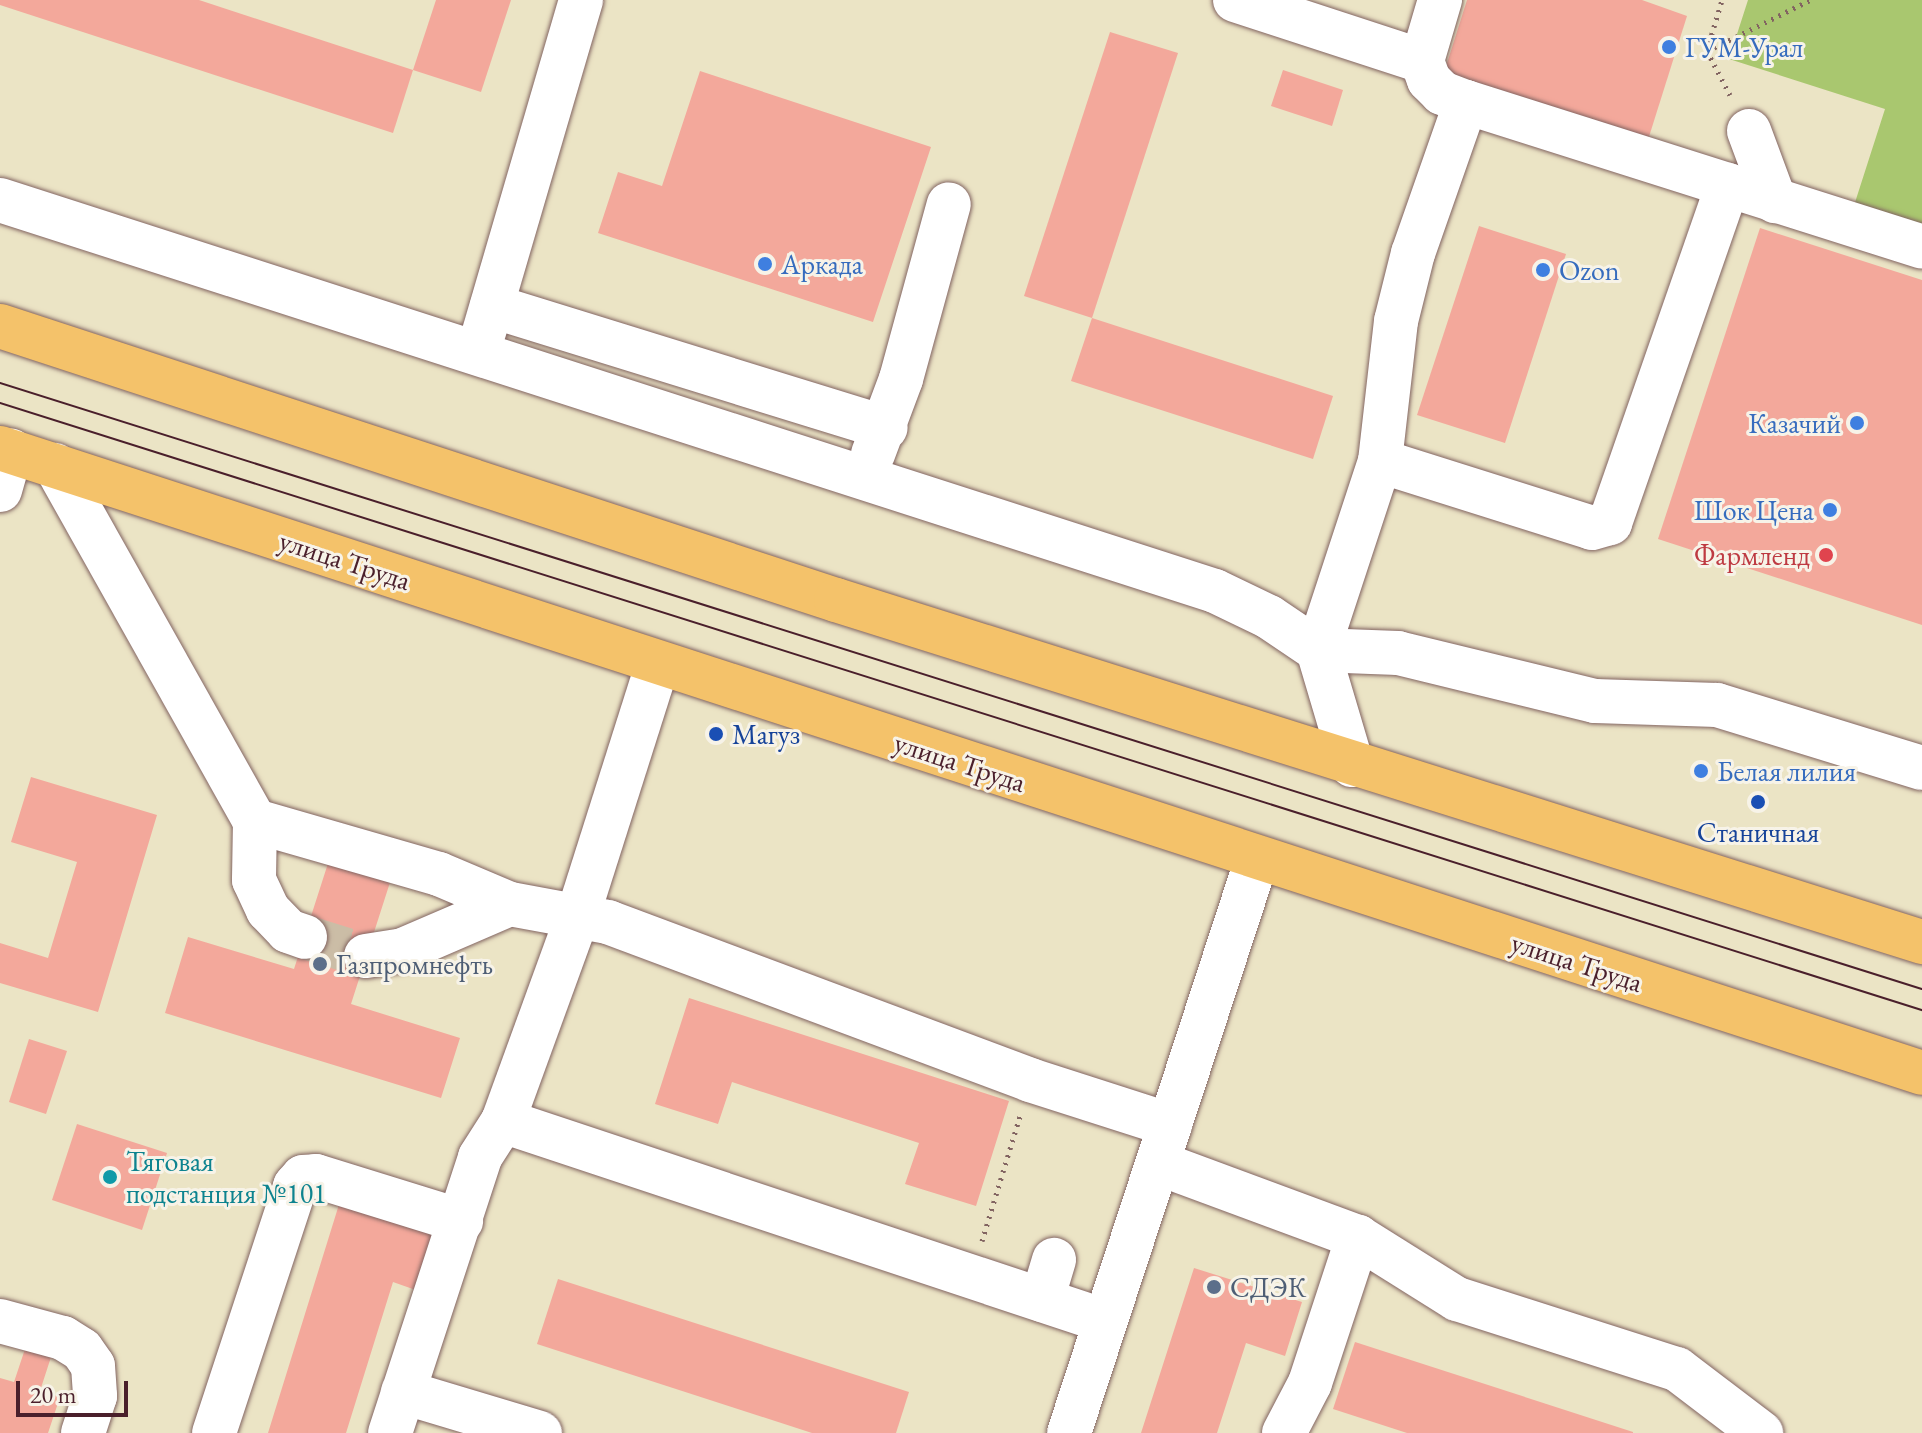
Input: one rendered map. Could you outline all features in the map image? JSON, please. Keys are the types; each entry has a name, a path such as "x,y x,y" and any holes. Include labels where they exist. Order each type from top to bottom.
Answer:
{"main road":[{"path":"0,326 1352,765 1922,942"},
{"name":"улица Труда","path":"4,463 55,465 1257,859 1922,1073"}],"street":[{"path":"477,354 581,0"},
{"path":"1235,0 1422,61 1436,86 1466,102 1922,247"},
{"path":"1422,61 1440,0"},
{"path":"1352,765 1318,650 1380,461 1396,321 1413,253 1466,102"},
{"path":"1749,131 1775,201"},
{"path":"1380,461 1592,528 1605,527 1613,517 1728,185"},
{"path":"0,200 1215,591 1269,617 1318,650 1398,653 1595,701 1717,705 1922,768"},
{"path":"861,476 886,428 949,204"},
{"path":"492,306 886,428"},
{"path":"55,465 255,821 254,880 268,910 288,931 305,937"},
{"path":"390,1433 480,1157 503,1121 578,915 658,663"},
{"path":"255,821 439,874 510,904 578,915 1102,1108 1164,1144 1230,1171 1358,1237 1457,1299 1677,1369 1761,1433"},
{"path":"1069,1433 1257,859"},
{"path":"366,956 403,950 510,904"},
{"path":"503,1121 1048,1280 1105,1321"},
{"path":"214,1433 295,1186 303,1177 316,1176 461,1221"},
{"path":"1284,1433 1310,1383 1358,1237"},
{"path":"0,1321 63,1338 82,1350 93,1366 95,1396 83,1433"},
{"path":"403,1392 540,1433"}],"path":[{"path":"1722,0 1707,51 1749,131"},
{"path":"1707,51 1810,0"},
{"path":"979,1253 1030,1080"}],"green space":[{"path":"1748,0 1922,0 1922,241 1850,218 1885,109 1729,59"}],"building":[{"path":"0,0 199,0 413,70 393,133 0,5"},
{"path":"436,0 511,0 481,92 413,70"},
{"path":"1467,0 1642,0 1687,16 1647,143 1442,79"},
{"path":"1110,32 1178,53 1092,318 1024,296"},
{"path":"1283,70 1343,90 1332,126 1271,106"},
{"path":"700,71 931,147 873,322 598,233 618,172 662,186"},
{"path":"1479,226 1566,254 1505,443 1417,415"},
{"path":"1760,228 1922,280 1922,625 1658,539"},
{"path":"1092,318 1333,396 1313,459 1071,381"},
{"path":"31,777 157,815 98,1012 0,983 0,943 48,958 77,862 11,842"},
{"path":"331,854 393,873 351,1004 460,1038 441,1098 165,1013 188,937 294,969"},
{"path":"689,998 1009,1101 976,1206 905,1184 919,1143 732,1082 718,1124 655,1104"},
{"path":"29,1039 67,1051 46,1114 9,1102"},
{"name":"Тяговая подстанция №101","path":"77,1124 167,1153 142,1230 52,1200"},
{"path":"341,1198 447,1231 427,1294 393,1282 346,1433 268,1433"},
{"path":"1194,1268 1302,1302 1285,1356 1246,1343 1217,1433 1141,1433"},
{"path":"558,1279 909,1392 896,1433 812,1433 537,1344"},
{"path":"1355,1342 1633,1433 1407,1433 1333,1409"},
{"path":"25,1349 51,1357 40,1391 60,1397 48,1433 0,1433 0,1378 14,1382"}],"tunnel":[{"path":"305,937 366,956"}],"tram line":[{"path":"0,383 1922,989"},
{"path":"0,403 1922,1010"}],"place":[{"name":"ГУМ-Урал","path":"1669,47"},
{"name":"Аркада","path":"765,264"},
{"name":"Ozon","path":"1543,270"},
{"name":"Казачий","path":"1857,423"},
{"name":"Шок Цена","path":"1830,510"},
{"name":"Фармленд","path":"1826,555"},
{"name":"Магуз","path":"716,734"},
{"name":"Белая лилия","path":"1701,771"},
{"name":"Станичная","path":"1758,802"},
{"name":"Газпромнефть","path":"320,964"},
{"name":"Тяговая подстанция №101","path":"110,1177"},
{"name":"СДЭК","path":"1214,1287"}]}
